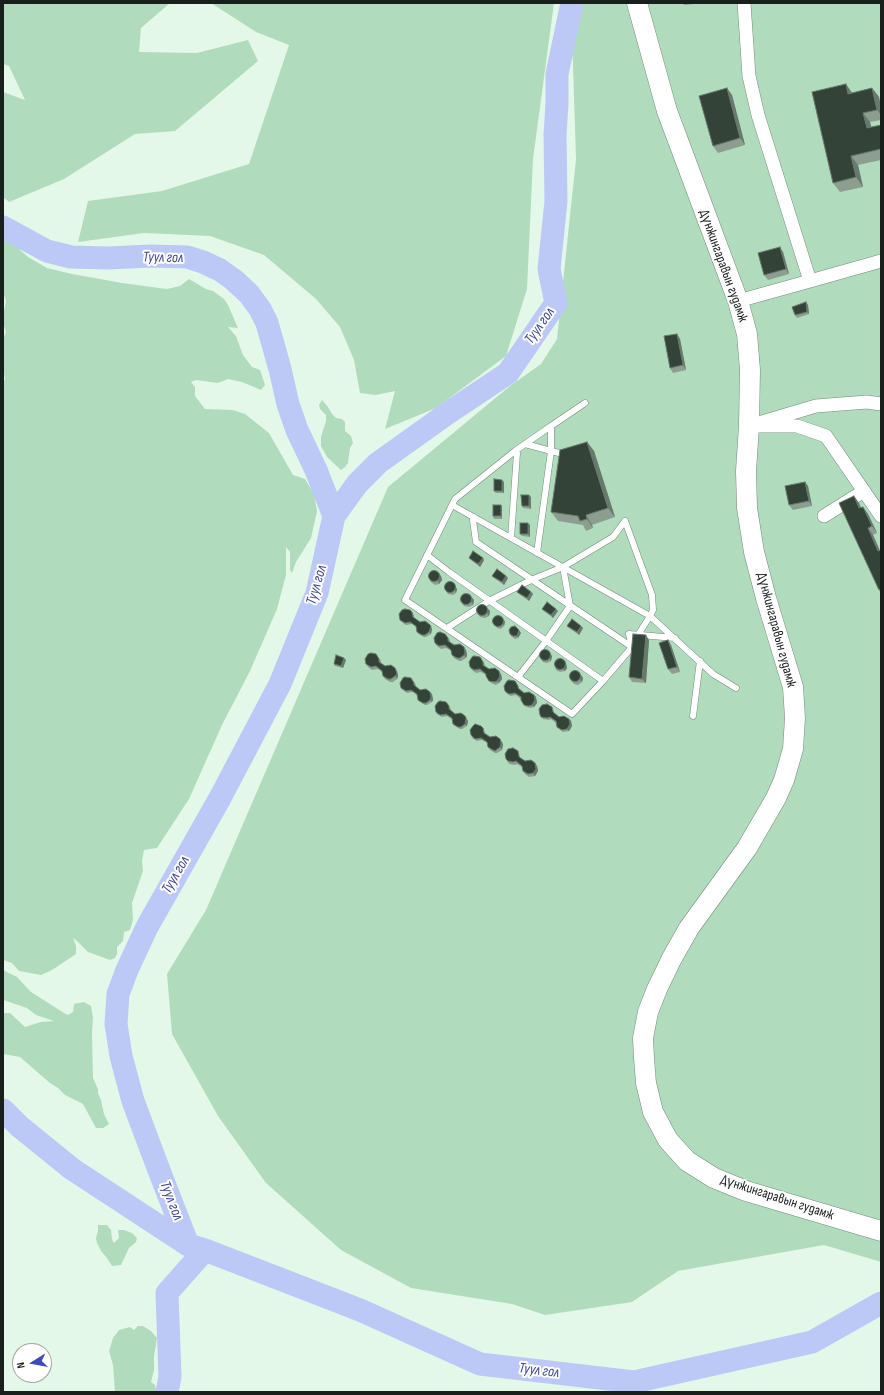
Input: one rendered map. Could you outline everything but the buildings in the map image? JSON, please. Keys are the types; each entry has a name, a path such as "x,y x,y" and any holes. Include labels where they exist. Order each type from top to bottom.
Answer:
{"main road":[{"name":"Дүнжингаравын гудамж","path":"637,3 667,111 738,301 747,334 750,370 749,426 746,471 747,508 754,552 766,598 793,687 795,718 793,749 784,780 776,798 747,848 689,928 657,989 648,1012 643,1038 646,1083 653,1112 668,1140 687,1161 714,1178 746,1191 881,1231"}],"street":[{"path":"744,3 749,76 758,115 810,281"},
{"path":"738,301 764,295 881,261"},
{"path":"749,426 816,406 867,402 881,404"},
{"path":"749,426 797,426 826,436 881,516"},
{"path":"824,516 864,492"}],"lane":[{"path":"585,403 524,444 456,499 405,600 572,714 632,647"},
{"path":"537,552 551,451 551,426"},
{"path":"524,444 559,453"},
{"path":"511,538 517,453 515,451"},
{"path":"452,505 650,616 713,674 736,688"},
{"path":"474,517 473,520 476,542 632,647"},
{"path":"447,628 489,601 563,567 613,537 625,521 652,595 653,610 638,635"},
{"path":"427,555 546,642 603,681"},
{"path":"518,677 546,642 570,606 563,567"},
{"path":"632,647 629,634 675,638"},
{"path":"692,716 700,661"}],"green space":[{"path":"3,3 170,3 141,28 139,52 197,53 248,40 258,61 175,131 135,134 64,179 9,202 3,197 3,92 25,100 9,66 3,64"},
{"path":"211,3 554,3 533,159 527,289 506,356 436,408 385,429 395,391 376,395 360,393 354,360 340,327 316,299 264,255 210,236 144,233 78,242 88,201 162,191 249,164 289,45 256,32"},
{"path":"571,3 881,3 881,1262 824,1245 678,1271 632,1302 545,1315 512,1304 411,1288 341,1250 266,1183 218,1116 172,1034 167,974 206,910 388,487 510,386 541,364 557,339 576,159"},
{"path":"3,234 8,235 9,240 15,239 18,243 19,249 28,257 47,268 122,283 167,289 180,286 189,279 206,289 213,291 224,299 238,328 228,327 236,336 243,355 252,367 260,370 265,385 261,390 242,382 228,379 218,383 196,380 191,382 195,387 195,396 205,409 233,410 245,414 269,433 293,475 305,479 314,494 317,511 311,538 296,562 292,573 290,570 290,552 286,547 286,575 277,609 250,671 222,725 189,799 157,848 144,850 142,861 143,871 132,903 133,920 130,930 124,932 123,941 117,947 117,954 115,958 110,960 88,952 73,938 76,946 76,954 52,970 41,975 19,971 12,963 3,960 3,383 5,379 3,368 3,339 6,332 3,323 3,316 6,301 3,292"},
{"path":"322,400 336,418 342,419 345,422 345,431 351,436 353,443 350,448 348,463 341,470 327,457 321,446 321,437 326,421 326,415 320,409 319,405"},
{"path":"3,970 17,977 31,992 68,1015 73,1012 74,1004 84,1002 91,1006 93,1018 93,1078 98,1089 104,1114 109,1124 103,1128 96,1128 83,1104 65,1095 20,1057 3,1054 3,1013 10,1013 25,1027 41,1022 54,1021 36,1015 27,1008 3,1000"},
{"path":"98,1225 107,1225 111,1230 114,1243 119,1238 118,1230 124,1230 132,1233 137,1238 136,1242 129,1248 121,1265 112,1266 101,1251 96,1238"},
{"path":"138,1326 143,1326 151,1331 157,1338 154,1356 154,1370 151,1382 155,1385 156,1390 155,1392 115,1392 113,1365 109,1351 113,1338 119,1330 130,1327 134,1330"}],"waterway":[{"name":"Туул гол","path":"334,516 357,484 378,463 448,413 508,373 556,303 549,269 556,201 555,135 557,74 572,3"},
{"name":"Туул гол","path":"3,227 47,251 71,257 187,257 203,262 220,270 234,280 249,294 260,309 267,323 288,404 297,430 316,470 334,516 317,593 280,684 220,798 147,927 127,970 118,994 116,1024 121,1056 133,1101 188,1245"},
{"name":"Туул гол","path":"3,1110 19,1126 72,1169 188,1245 205,1250 360,1310 480,1364 634,1382 812,1342 881,1303"},
{"name":"Туул гол","path":"167,1392 170,1377 167,1293 205,1250 192,1246"}]}
